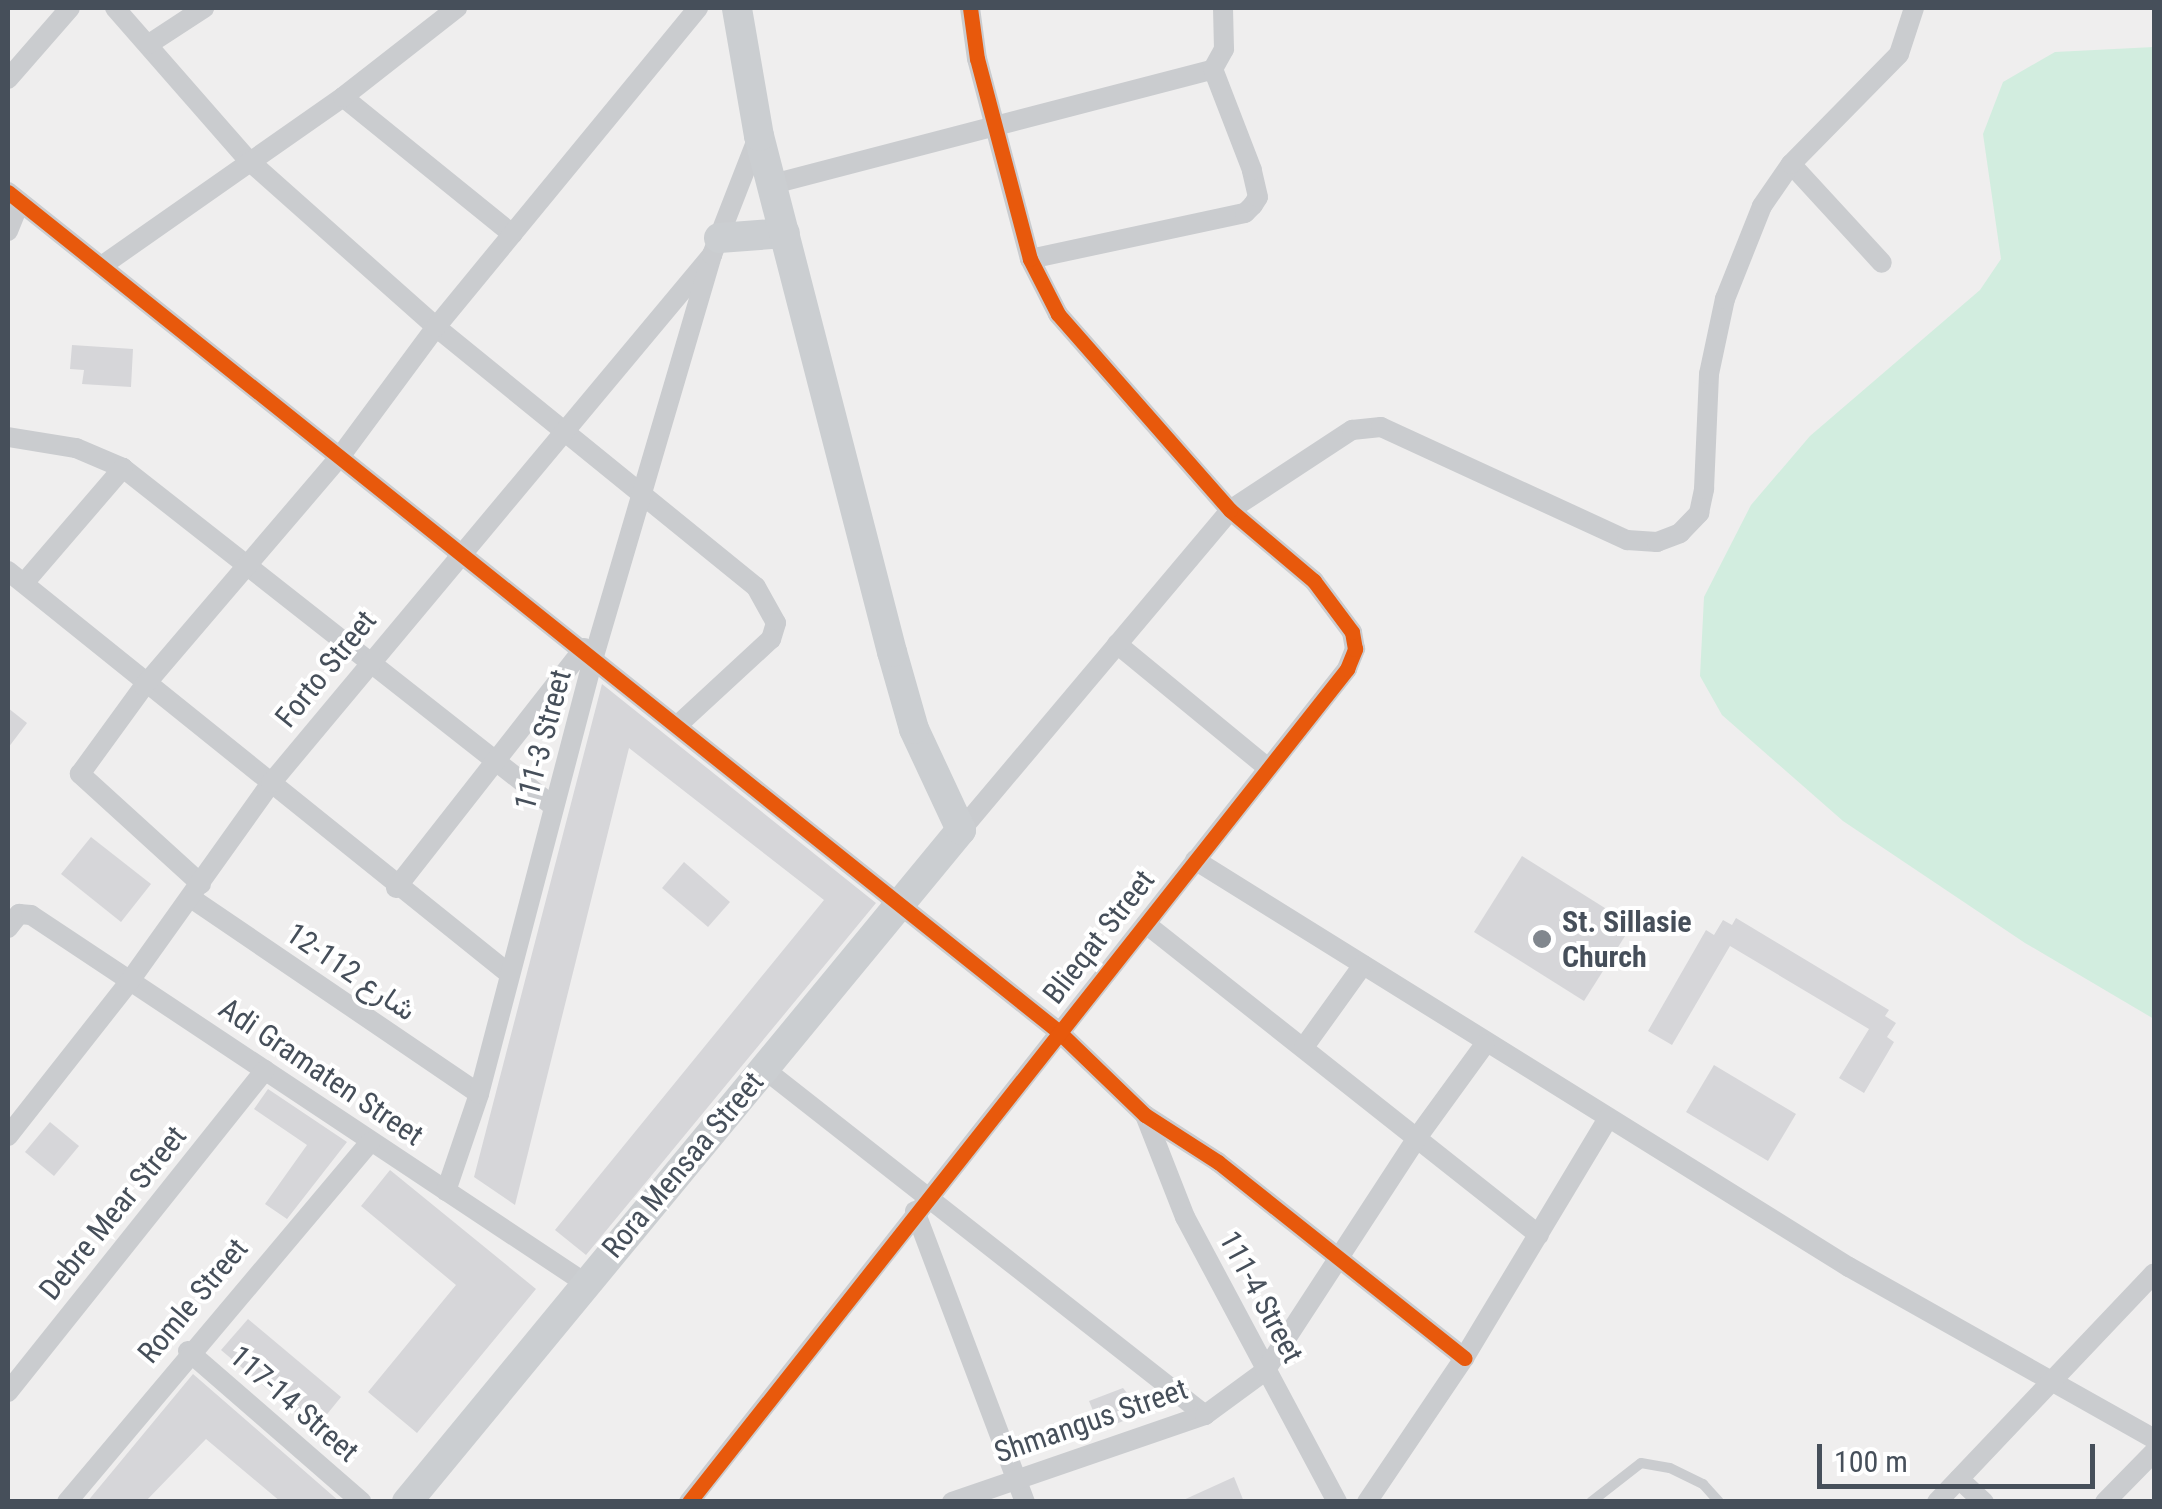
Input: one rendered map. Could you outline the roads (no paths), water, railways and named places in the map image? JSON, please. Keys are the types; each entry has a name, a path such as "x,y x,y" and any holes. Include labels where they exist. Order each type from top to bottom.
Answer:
{"main road":[{"path":"736,8 759,136 908,710 961,830"},
{"path":"715,246 785,233"},
{"name":"Rora Mensaa Street","path":"414,1500 585,1282 961,830"}],"street":[{"path":"8,79 70,8"},
{"path":"115,8 248,160 436,327 756,587 776,623 771,639 679,724"},
{"path":"149,44 204,8"},
{"path":"104,264 343,97 457,8"},
{"path":"144,686 342,454 436,327 698,8"},
{"path":"970,8 994,124 1030,259 1058,314 1230,510"},
{"path":"1030,259 1245,213 1253,205 1258,197 1252,170 1214,69 1224,48 1223,8"},
{"path":"961,830 1230,510 1324,444 1352,430 1381,427 1626,540 1680,534 1702,501 1709,374 1725,299 1762,206 1791,164 1899,54 1916,9"},
{"path":"773,184 1214,69"},
{"path":"343,97 512,234"},
{"name":"111-3 Street","path":"446,1190 479,1094 589,652 645,494 715,246 759,136"},
{"path":"1791,164 1882,263"},
{"path":"8,232 14,197 342,454 458,552 589,652 1059,1032 1145,1116 1218,1162 1464,1358"},
{"name":"Forto Street","path":"8,1136 129,982 271,783 458,552 715,246"},
{"path":"8,436 76,448 123,468 553,806"},
{"path":"123,468 16,577 144,686 508,973"},
{"name":"Blieqat Street","path":"689,1502 920,1204 1347,669 1355,649 1352,632 1314,582 1230,510"},
{"path":"1117,644 1268,768"},
{"path":"396,888 589,652"},
{"name":"شارع 112-12","path":"144,686 79,777 196,891 479,1094"},
{"path":"1195,860 1849,1267 2154,1439"},
{"name":"Adi Gramaten Street","path":"15,921 129,982 585,1282"},
{"path":"1146,924 1540,1235"},
{"path":"1304,1047 1363,965"},
{"name":"Shmangus Street","path":"952,1502 1206,1415 1266,1372 1416,1139 1485,1044"},
{"path":"762,1068 920,1204 1206,1415"},
{"name":"Debre Mear Street","path":"8,1392 265,1070"},
{"name":"111-4 Street","path":"1145,1116 1185,1217 1336,1502"},
{"path":"1366,1502 1464,1358 1608,1118"},
{"name":"Romle Street","path":"67,1502 188,1351 370,1142"},
{"path":"920,1204 1025,1502"},
{"path":"1937,1502 2154,1272"},
{"name":"117-14 Street","path":"188,1351 362,1502"},
{"path":"2105,1502 2154,1452"},
{"path":"1960,1479 1984,1502"}],"lane":[{"path":"1591,1502 1641,1462 1703,1484 1719,1502"}],"place":[{"name":"St. Sillasie Church","path":"1542,939"}]}
